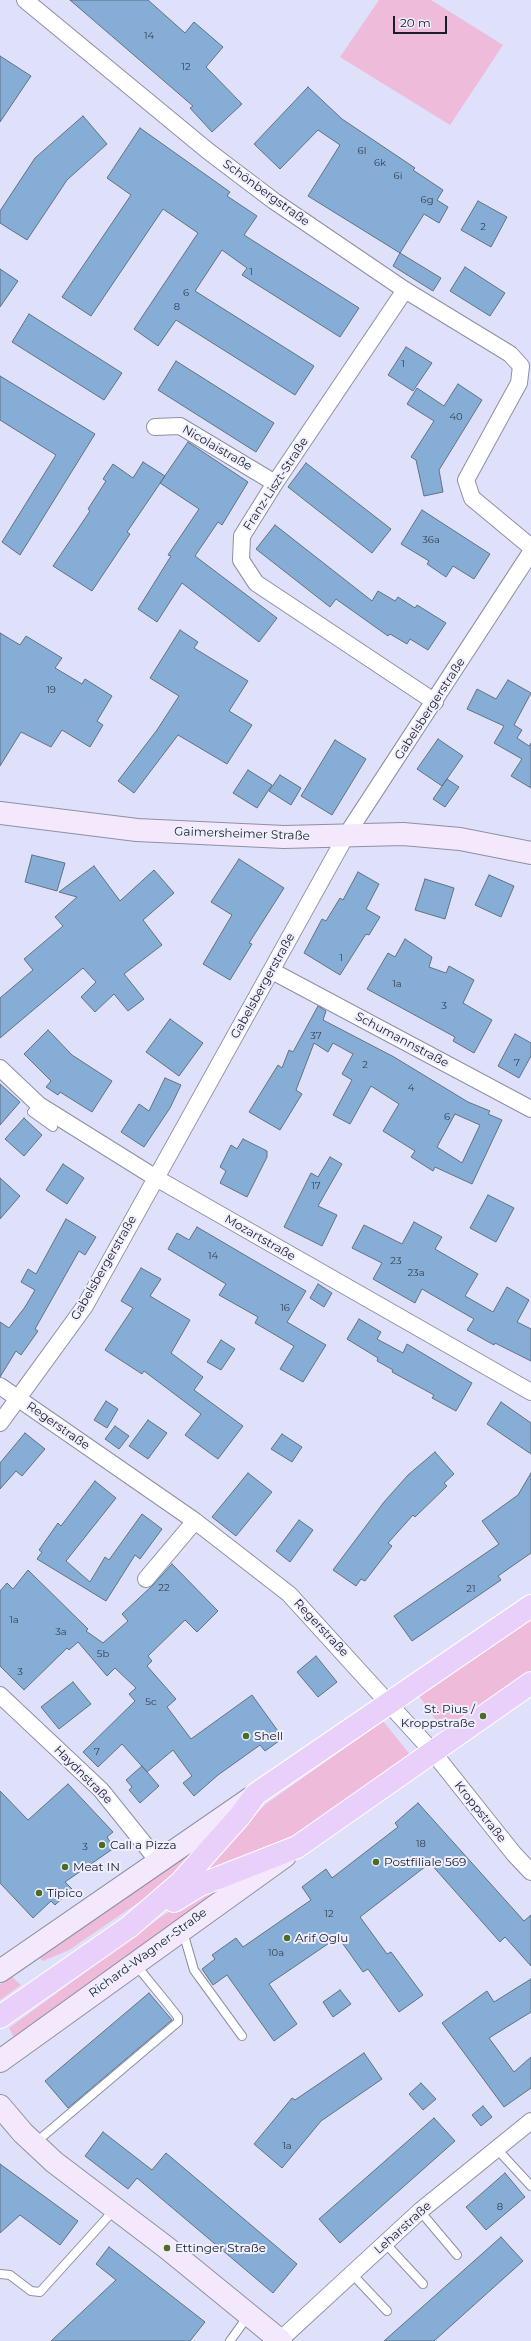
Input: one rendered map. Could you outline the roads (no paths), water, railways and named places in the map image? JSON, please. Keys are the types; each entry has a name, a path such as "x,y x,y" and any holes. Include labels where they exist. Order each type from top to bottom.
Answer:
{"main road":[{"name":"Gaimersheimer Straße","path":"0,813 137,830 284,837 347,834 403,834 460,839 531,853"},
{"name":"Richard-Wagner-Straße","path":"0,1971 531,1606"},
{"name":"Richard-Wagner-Straße","path":"0,2061 134,1963 531,1682"},
{"name":"Richard-Wagner-Straße","path":"129,1926 196,1867 239,1817 256,1794"},
{"name":"Richard-Wagner-Straße","path":"0,2017 129,1926 200,1885 297,1847"},
{"path":"0,2106 34,2144 54,2162 115,2208 280,2341"}],"street":[{"name":"Schönbergstraße","path":"25,0 212,154 274,201 405,290 510,354 526,368"},
{"name":"Franz-Liszt-Straße","path":"405,290 275,483 242,536 241,560 256,583 435,702"},
{"path":"526,368 466,480 472,498 531,547"},
{"name":"Nicolaistraße","path":"155,427 180,426 275,483"},
{"name":"Gabelsbergerstraße","path":"0,1423 19,1399 84,1306 347,834 435,702 531,552"},
{"name":"Schumannstraße","path":"272,971 531,1109"},
{"name":"Mozartstraße","path":"0,1068 38,1105 156,1178 531,1392"},
{"name":"Regerstraße","path":"0,1386 195,1521 289,1594 432,1751"},
{"path":"146,1579 195,1521"},
{"name":"Haydnstraße","path":"0,1695 101,1790 158,1861"},
{"name":"Kroppstraße","path":"432,1751 514,1854 531,1872"},
{"name":"Leharstraße","path":"280,2341 420,2211 531,2121"}],"lane":[{"path":"38,1105 32,1112 53,1127"},
{"path":"182,1929 194,1970 242,2036"},
{"path":"34,2144 178,2022 178,2017 134,1963"},
{"path":"496,2148 531,2186"},
{"path":"0,2274 10,2275 31,2291 40,2292 115,2208"},
{"path":"420,2211 457,2255"},
{"path":"385,2243 423,2284"},
{"path":"352,2274 387,2311"},
{"path":"230,2341 249,2315"}],"place":[{"name":"St. Pius / Kroppstraße","path":"483,1716"},
{"name":"Shell","path":"246,1736"},
{"name":"Call a Pizza","path":"102,1845"},
{"name":"Postfiliale 569","path":"376,1862"},
{"name":"Meat IN","path":"65,1867"},
{"name":"Tipico","path":"39,1893"},
{"name":"Arif Oglu","path":"287,1938"},
{"name":"Ettinger Straße","path":"167,2248"}]}
